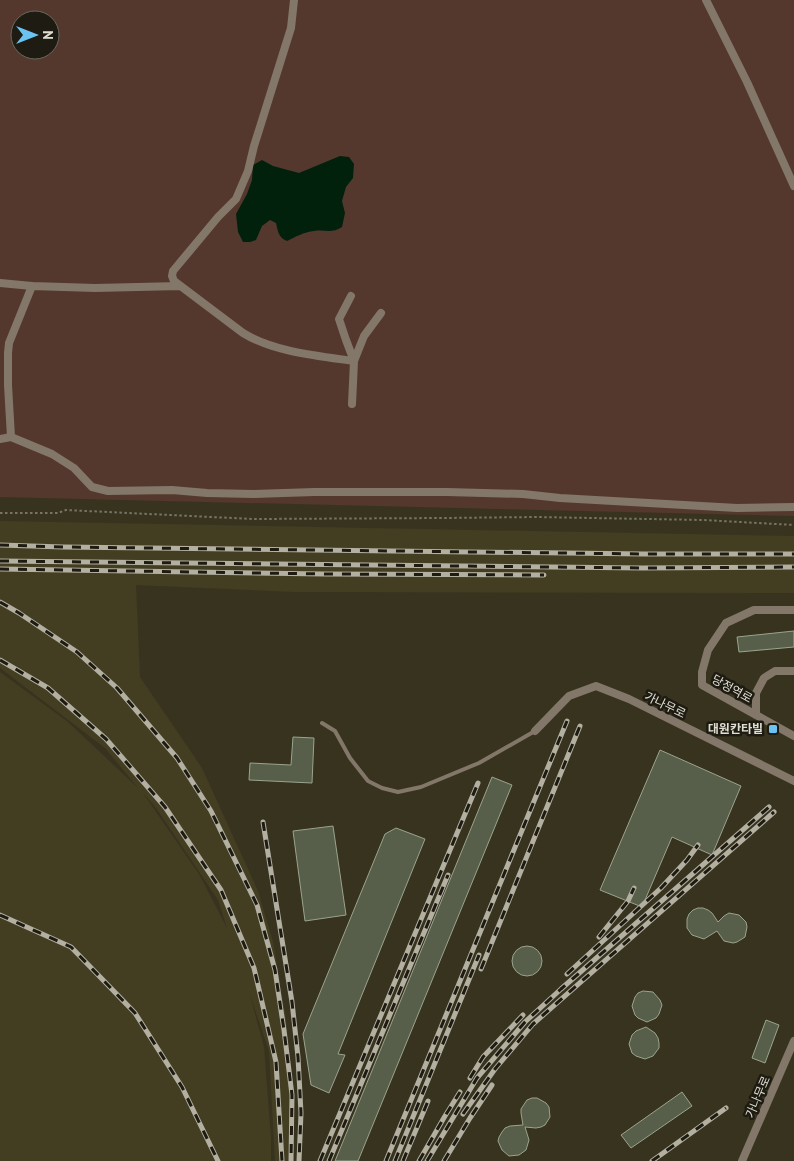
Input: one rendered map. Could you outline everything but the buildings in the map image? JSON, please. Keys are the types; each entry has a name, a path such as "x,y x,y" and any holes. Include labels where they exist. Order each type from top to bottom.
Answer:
{"street":[{"path":"294,0 291,28 248,171 236,199 218,217 173,271 172,276 174,281 180,286 252,339 295,351 354,361"},
{"path":"706,0 747,82 794,186"},
{"path":"0,283 96,288 180,286"},
{"path":"11,437 8,353 32,286"},
{"path":"351,296 339,319 354,361"},
{"path":"352,404 354,361 364,336 381,313"},
{"path":"0,439 11,437 52,454 74,468 92,487 108,491 172,490 254,494 446,492 522,494 560,498 737,508 794,507"},
{"name":"당정역로","path":"794,610 754,610 726,623 708,650 702,672 702,685 794,736"},
{"path":"756,715 756,693 764,678 775,671 794,671"},
{"name":"가나무로","path":"535,731 569,696 596,686 629,699 794,781"},
{"name":"가나무로","path":"742,1161 794,1041"}],"lane":[{"path":"322,723 335,731 350,758 368,781 382,788 398,792 421,787 479,763 535,731"}],"path":[{"path":"0,513 58,513 66,510 111,511 261,519 608,517 794,525"}],"shaded area":[{"path":"0,0 794,0 794,516 0,497"},
{"path":"340,156 349,157 354,164 353,178 346,187 342,201 345,213 342,227 331,231 307,232 287,241 280,236 276,223 270,220 262,226 256,240 243,242 238,232 236,214 252,180 253,165 262,160 273,166 299,173"},
{"path":"0,521 794,536 794,593 293,592 136,585 140,677 202,768 258,891 273,942 286,1018 292,1084 291,1161 275,1161 269,1051 250,995 264,1047 271,1161 0,1161 0,672 68,722 138,788 105,748 0,668","holes":["143,793 156,808 218,900 227,928 199,874"]}],"railway":[{"path":"0,545 644,554 794,554"},
{"path":"0,561 642,568 794,567"},
{"path":"0,569 544,575"},
{"path":"0,602 77,652 117,688 177,758 211,811 257,905 275,970 292,1095 291,1161"},
{"path":"0,660 48,688 106,739 165,807 221,890 254,968 276,1062 282,1161"},
{"path":"386,1161 567,721"},
{"path":"481,969 580,726"},
{"path":"320,1161 478,783"},
{"path":"427,1161 477,1078 525,1022 769,807"},
{"path":"463,1114 495,1069 533,1024 774,812"},
{"path":"263,822 292,1002 298,1057 301,1113 299,1161"},
{"path":"567,974 661,888 698,845"},
{"path":"329,1161 448,875"},
{"path":"599,937 628,901 634,888"},
{"path":"0,915 71,947 135,1013 182,1087 218,1161"},
{"path":"395,1161 479,955"},
{"path":"470,1078 483,1057 523,1015"},
{"path":"444,1161 492,1085"},
{"path":"419,1161 460,1092"},
{"path":"403,1161 428,1101"},
{"path":"652,1161 726,1108"}],"place":[{"name":"대원칸타빌","path":"773,729"}]}
